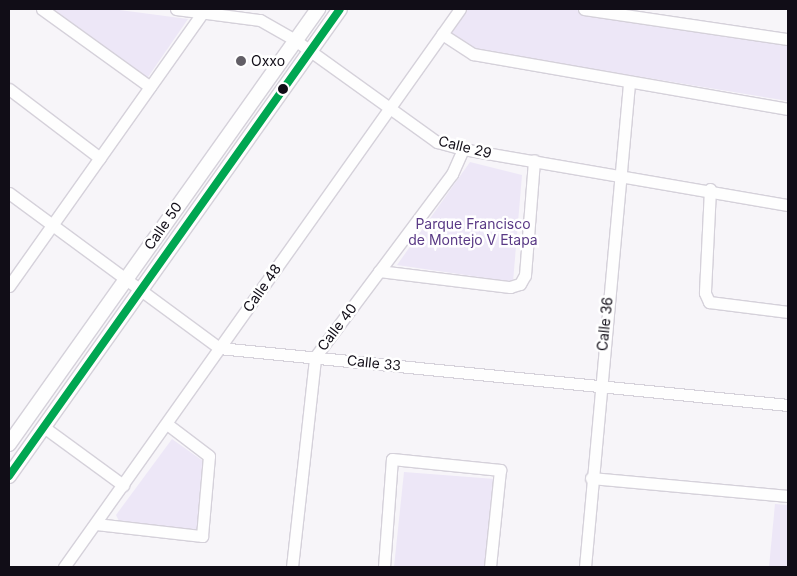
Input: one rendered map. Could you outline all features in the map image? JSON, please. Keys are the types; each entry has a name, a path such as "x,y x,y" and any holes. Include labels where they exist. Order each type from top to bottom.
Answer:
{"main road":[{"name":"Calle 50","path":"9,444 318,9"},
{"name":"Calle 50","path":"9,476 45,428 308,50 340,9"}],"street":[{"path":"42,9 150,87"},
{"name":"Calle 29","path":"176,9 260,20 295,40 437,142 463,149 710,189 788,205"},
{"name":"Calle 48","path":"64,567 460,9"},
{"path":"584,9 788,39"},
{"path":"9,286 203,12"},
{"path":"442,34 473,54 788,109"},
{"name":"Calle 36","path":"585,567 599,386 629,82"},
{"path":"9,89 100,158"},
{"name":"Calle 40","path":"292,567 314,357 452,174 463,149"},
{"path":"379,272 510,287 520,284 525,274 534,160"},
{"path":"710,189 705,293 708,302 788,312"},
{"path":"9,193 220,348"},
{"name":"Calle 33","path":"220,348 788,405"},
{"path":"96,524 202,536 208,456 167,424"},
{"path":"45,428 123,485"},
{"path":"384,567 392,459 500,470 490,567"},
{"path":"591,478 788,496"}],"green space":[{"path":"50,9 112,9 188,19 146,80"},
{"path":"462,9 570,9 788,42 788,101 477,50 445,36"},
{"name":"Parque Francisco de Montejo V Etapa","path":"470,162 522,175 513,282 397,265"},
{"path":"172,439 203,461 197,531 120,523 116,515"},
{"path":"404,472 495,479 486,567 394,567"},
{"path":"775,504 788,505 788,567 769,567"}],"transit line":[{"path":"9,476 340,9"}],"place":[{"name":"Oxxo","path":"241,61"}]}
